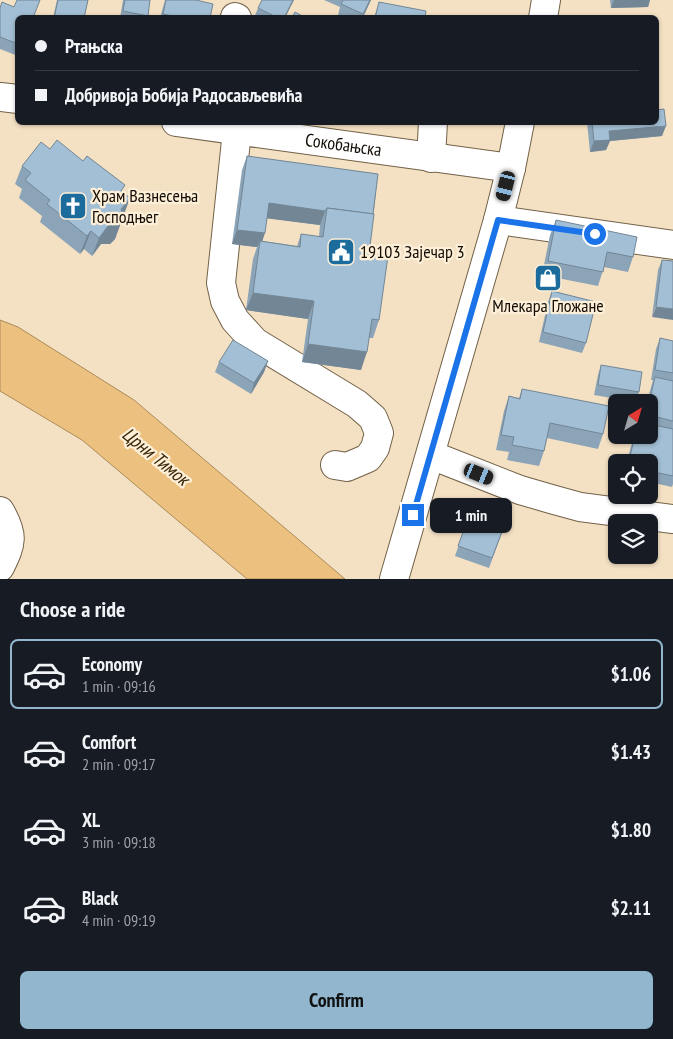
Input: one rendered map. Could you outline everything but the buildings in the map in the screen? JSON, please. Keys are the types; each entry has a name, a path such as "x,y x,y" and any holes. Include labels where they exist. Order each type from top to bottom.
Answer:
{"street":[{"path":"544,15 546,0"},
{"path":"0,97 15,100"},
{"name":"Сокобањска","path":"195,125 511,168"},
{"path":"431,158 433,125"},
{"path":"394,579 498,220 519,125"},
{"path":"238,132 221,283 225,301 235,320 255,342 357,404 373,418 378,433 375,448 368,458 347,466 335,465"},
{"path":"498,220 673,245"},
{"path":"431,455 520,490 580,507 673,518"},
{"path":"0,510 11,535 7,553 0,567"}],"water":[{"name":"Црни Тимок","path":"0,320 18,327 134,400 345,579 247,579 82,440 0,391"}],"place":[{"name":"Храм Вазнесења Господњег","path":"73,206"},
{"name":"19103 Зајечар 3","path":"341,252"},
{"name":"Млекара Гложане","path":"548,278"}],"route":[{"path":"413,515 498,220 595,234"}]}
